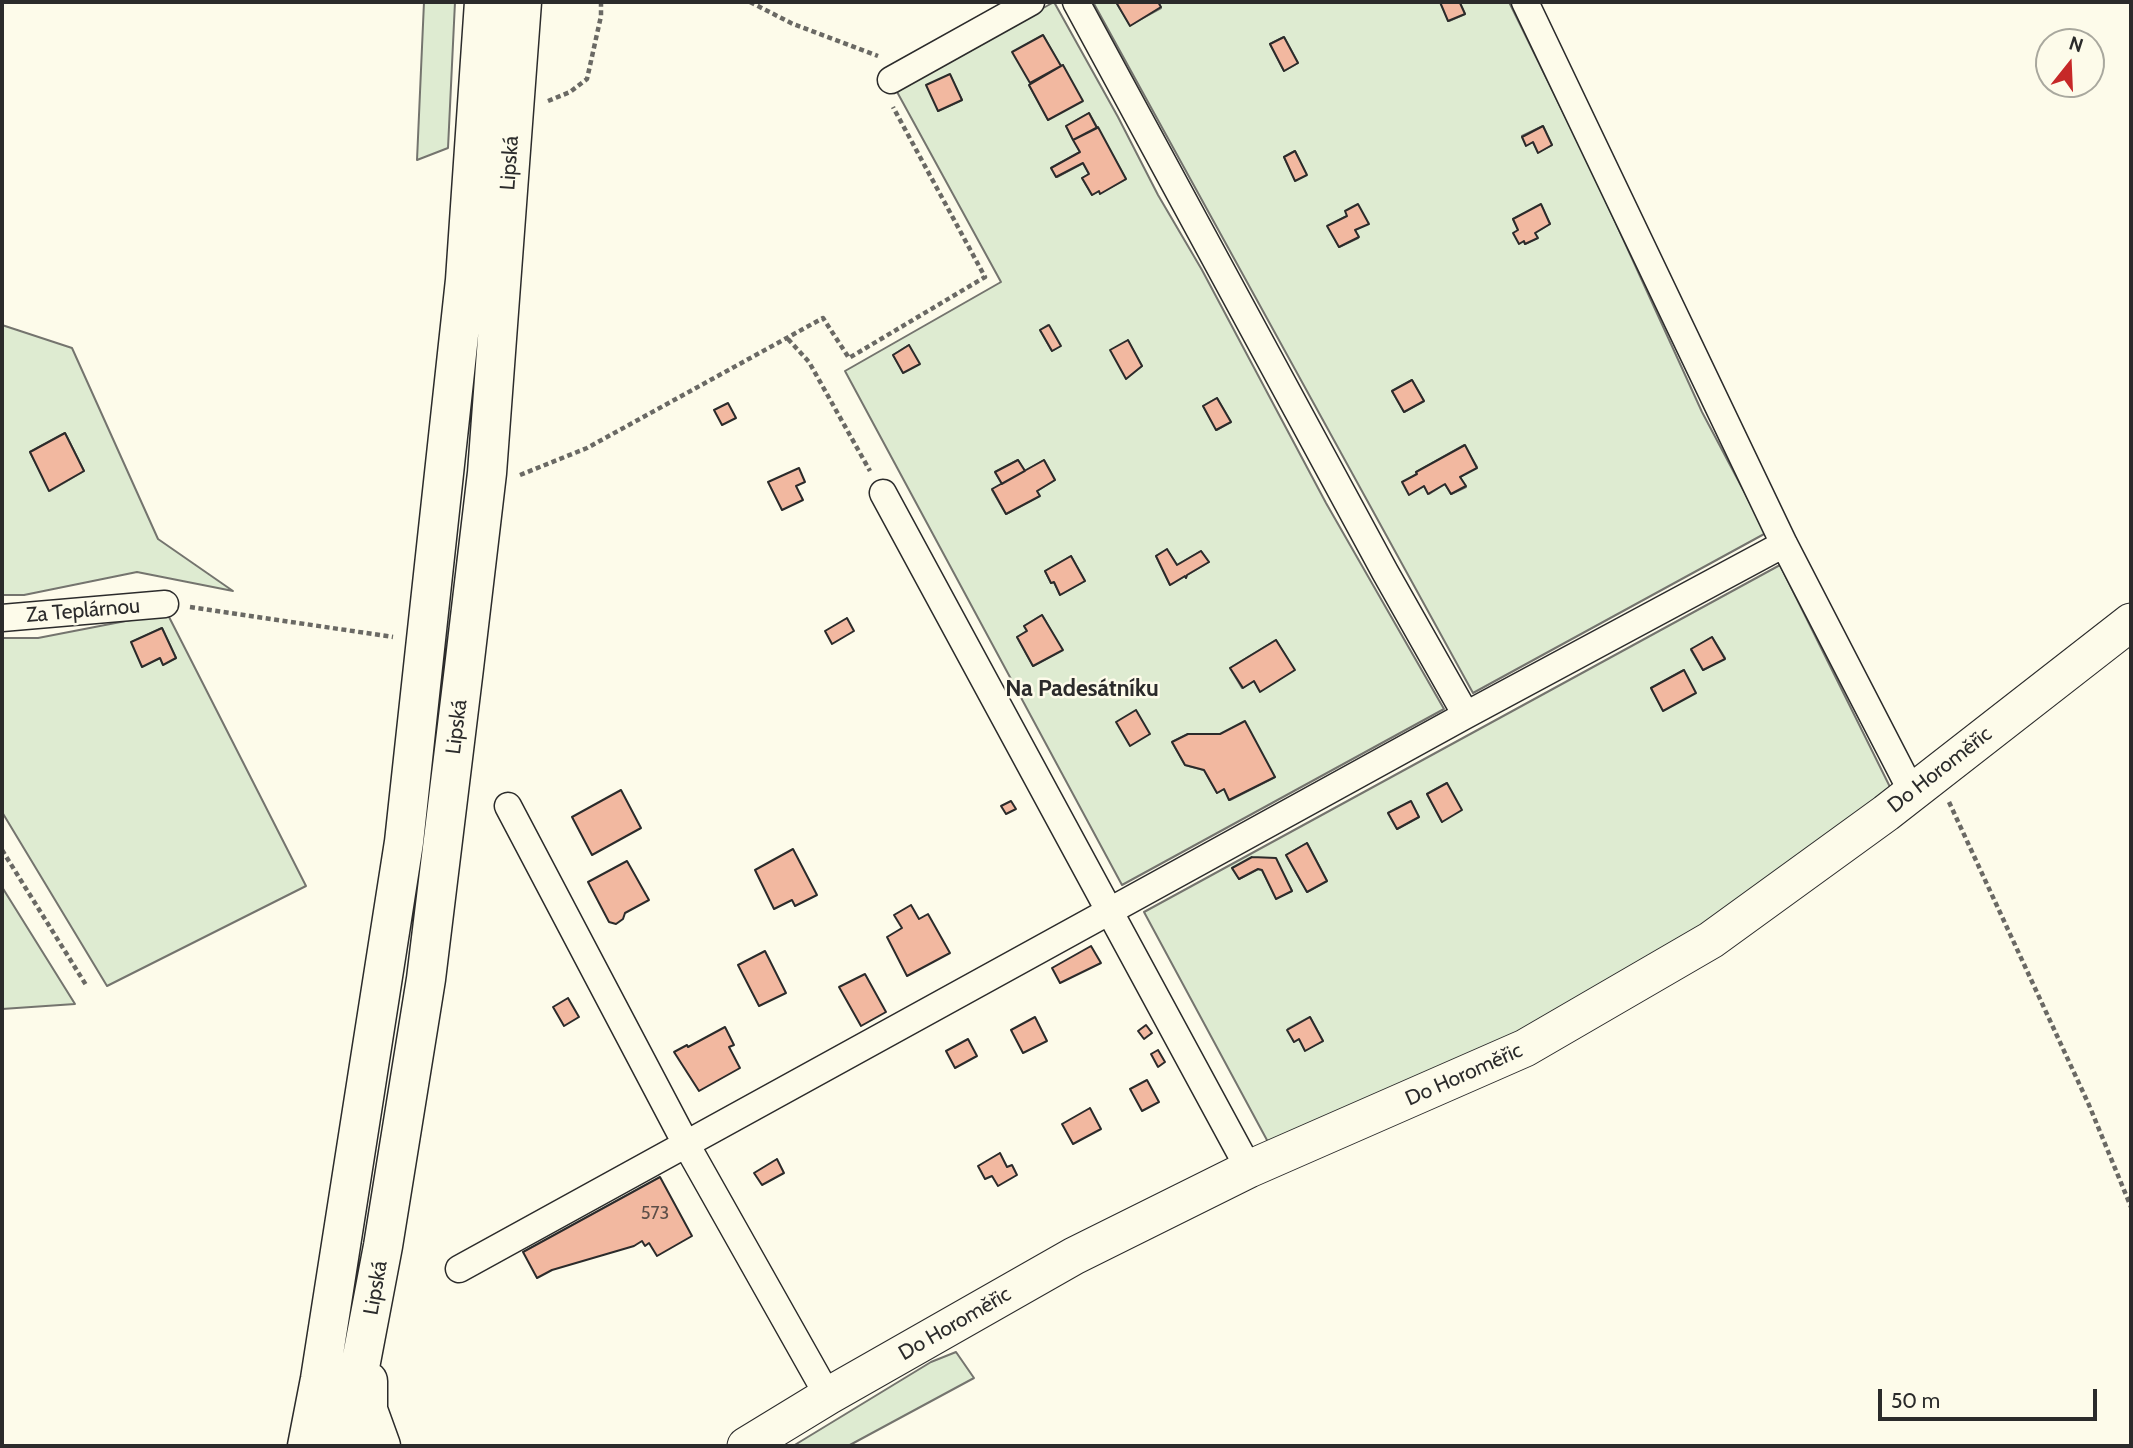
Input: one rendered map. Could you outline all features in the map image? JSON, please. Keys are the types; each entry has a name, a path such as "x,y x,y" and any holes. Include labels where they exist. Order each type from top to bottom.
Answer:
{"highway":[{"name":"Lipská","path":"307,1446 383,986 407,817 465,280 484,2"},
{"name":"Lipská","path":"345,1446 367,1335 426,979 487,473 522,2"},
{"path":"367,1335 368,1410 381,1446"}],"street":[{"path":"891,80 1031,2"},
{"path":"1076,2 1385,572 1466,715"},
{"path":"1525,2 1784,544 1923,784"},
{"path":"883,494 1249,1169"},
{"path":"459,1269 1466,715 1784,544"},
{"name":"Za Teplárnou","path":"2,618 165,604"},
{"name":"Do Horoměřic","path":"746,1446 828,1396 1074,1256 1249,1169 1525,1048 1711,940 1923,784 2131,622"},
{"path":"508,807 686,1144 828,1396"}],"path":[{"path":"587,79 601,16 601,2"},
{"path":"510,479 587,448 823,318 849,358 985,277 882,87 891,80 878,57 793,24 750,2"},
{"path":"788,339 809,362 883,494"},
{"path":"165,604 403,638"},
{"path":"1923,784 1951,807 2084,1093 2131,1207"},
{"path":"2,850 86,985"}],"green space":[{"path":"424,2 455,2 448,148 417,160"},
{"path":"1054,2 1158,195 1202,270 1326,503 1444,709 1122,885 845,371 1001,282 896,90","holes":["1043,35 1060,65 1013,52","1063,65 1048,120 1029,85","950,75 962,100 938,111","1089,113 1126,179 1092,195 1082,178 1089,174 1083,163 1057,177 1051,168 1080,152 1066,126","1048,325 1060,346 1052,351 1040,330","1128,341 1142,366 1126,378","909,345 903,372 893,355","1217,398 1231,422 1217,430 1203,406","1018,460 1025,471 1044,460 1055,480 1037,491 1039,496 1006,514 992,490 1002,484 995,472","1167,550 1177,565 1201,551 1209,562 1186,578 1185,576 1170,585 1156,556","1071,556 1085,581 1060,595 1054,582 1051,583 1045,571","1042,615 1062,650 1033,666 1017,637 1027,631 1024,626","1276,640 1294,670 1260,691 1254,681 1242,688 1230,668","1188,734 1220,734 1275,777 1230,800 1224,789 1217,793 1204,770 1185,765 1172,742"]},
{"path":"1093,2 1116,2 1130,25 1161,8 1158,2 1440,2 1449,21 1465,14 1460,3 1463,2 1509,2 1593,173 1702,412 1766,533 1473,693","holes":["1284,37 1298,63 1284,71 1270,44","1543,126 1552,145 1538,152 1533,142 1526,145 1522,136","1295,151 1306,174 1295,180 1284,157","1541,205 1550,224 1535,233 1537,238 1525,244 1513,219","1347,216 1368,223 1355,230 1358,238 1339,247 1328,226","1412,380 1424,401 1404,412 1392,391","1464,445 1477,467 1460,477 1466,487 1451,494 1445,484 1429,494 1424,486 1409,494 1403,482 1417,474 1416,472"]},
{"path":"2,325 72,348 158,539 233,591 137,572 24,595 2,595","holes":["65,433 84,471 50,491 30,452"]},
{"path":"1780,565 1891,789 1700,928 1511,1037 1268,1142 1144,912","holes":["1712,637 1725,658 1703,670 1691,650","1684,670 1663,710 1651,688","1447,783 1442,822 1427,794","1410,802 1419,817 1397,829 1388,813","1307,843 1327,881 1307,892 1286,855","1275,858 1292,891 1276,898 1262,870 1258,869 1239,879 1232,868","1310,1017 1323,1041 1305,1050 1299,1039 1294,1042 1288,1029"]},
{"path":"167,613 306,886 107,986 2,812 2,638 38,638","holes":["162,628 176,658 163,664 160,658 142,666 132,642"]},
{"path":"2,887 75,1004 2,1009"},
{"path":"956,1352 974,1378 848,1446 793,1446 931,1362"}],"building":[{"path":"1116,2 1158,2 1161,7 1130,26"},
{"path":"1440,2 1463,2 1460,3 1465,14 1448,21"},
{"path":"1043,35 1061,66 1030,83 1012,52"},
{"path":"1284,37 1298,63 1284,71 1270,44"},
{"path":"1063,65 1083,101 1048,120 1029,85"},
{"path":"950,74 962,100 938,111 926,85"},
{"path":"1089,113 1097,128 1073,140 1066,126"},
{"path":"1543,126 1552,145 1538,153 1533,142 1526,146 1522,137"},
{"path":"1098,127 1126,179 1100,194 1099,191 1092,195 1082,178 1089,174 1083,163 1056,177 1051,168 1080,152 1073,140"},
{"path":"1295,151 1307,175 1295,181 1284,157"},
{"path":"1358,204 1369,224 1355,230 1359,237 1339,247 1327,226 1347,216 1345,211"},
{"path":"1541,204 1550,224 1535,233 1538,238 1519,244 1513,233 1518,230 1513,219"},
{"path":"1049,325 1061,346 1052,351 1040,330"},
{"path":"1128,340 1142,366 1126,379 1110,350"},
{"path":"909,345 920,364 903,373 893,355"},
{"path":"1412,380 1424,401 1404,412 1392,391"},
{"path":"1217,398 1231,422 1216,430 1203,406"},
{"path":"728,403 736,418 722,425 714,410"},
{"path":"65,433 84,471 49,491 30,452"},
{"path":"1465,445 1477,468 1460,477 1466,486 1451,494 1445,484 1428,494 1424,486 1409,495 1402,482"},
{"path":"1018,460 1025,471 1002,484 995,472"},
{"path":"1044,460 1055,480 1037,491 1040,496 1006,514 992,489"},
{"path":"799,468 805,482 796,486 803,500 782,510 768,482"},
{"path":"1167,549 1177,565 1201,551 1209,562 1170,585 1156,556"},
{"path":"1071,556 1085,581 1060,595 1045,571"},
{"path":"1042,615 1063,650 1033,666 1017,637 1027,631 1024,626"},
{"path":"847,618 854,631 832,644 825,631"},
{"path":"162,628 176,658 163,665 160,658 142,667 131,642"},
{"path":"1712,637 1725,659 1703,670 1691,649"},
{"path":"1276,640 1295,670 1260,692 1254,681 1243,688 1230,668"},
{"path":"1684,670 1696,693 1663,711 1651,688"},
{"path":"1136,710 1150,734 1130,746 1116,722"},
{"path":"1245,721 1275,777 1229,800 1224,789 1217,793 1204,770 1185,765 1172,742 1188,734 1220,734"},
{"path":"1447,783 1462,810 1442,822 1427,794"},
{"path":"621,790 641,828 592,855 572,817"},
{"path":"1011,801 1016,809 1006,814 1001,806"},
{"path":"1411,801 1419,817 1397,829 1388,813"},
{"path":"1307,843 1327,881 1307,892 1286,855"},
{"path":"793,849 817,895 795,906 792,900 774,909 755,870"},
{"path":"1252,857 1276,858 1292,891 1276,899 1262,870 1258,869 1239,879 1232,868"},
{"path":"627,861 649,900 625,913 623,919 616,924 609,922 588,882"},
{"path":"911,905 919,919 928,914 950,953 907,976 887,937 902,928 894,915"},
{"path":"1091,946 1101,963 1060,983 1052,968"},
{"path":"765,951 786,993 759,1006 738,965"},
{"path":"865,974 886,1012 861,1026 839,987"},
{"path":"568,998 579,1017 564,1026 553,1007"},
{"path":"1035,1017 1047,1041 1023,1053 1011,1030"},
{"path":"1310,1017 1323,1041 1305,1051 1299,1039 1294,1042 1287,1030"},
{"path":"1146,1025 1152,1033 1144,1039 1138,1031"},
{"path":"725,1027 734,1045 729,1047 740,1068 699,1091 674,1052"},
{"path":"968,1039 977,1056 955,1068 946,1051"},
{"path":"1158,1050 1165,1062 1158,1067 1151,1054"},
{"path":"1147,1080 1159,1102 1142,1111 1130,1089"},
{"path":"1090,1108 1101,1129 1073,1144 1062,1124"},
{"path":"1000,1153 1007,1167 1012,1165 1017,1175 998,1186 992,1176 985,1179 978,1166"},
{"path":"777,1159 784,1173 762,1185 754,1173"},
{"path":"660,1177 692,1236 657,1256 649,1243 645,1246 642,1241 634,1246 552,1270 537,1278 523,1252"}],"district":[{"name":"Na Padesátníku","path":"1082,689"}]}
